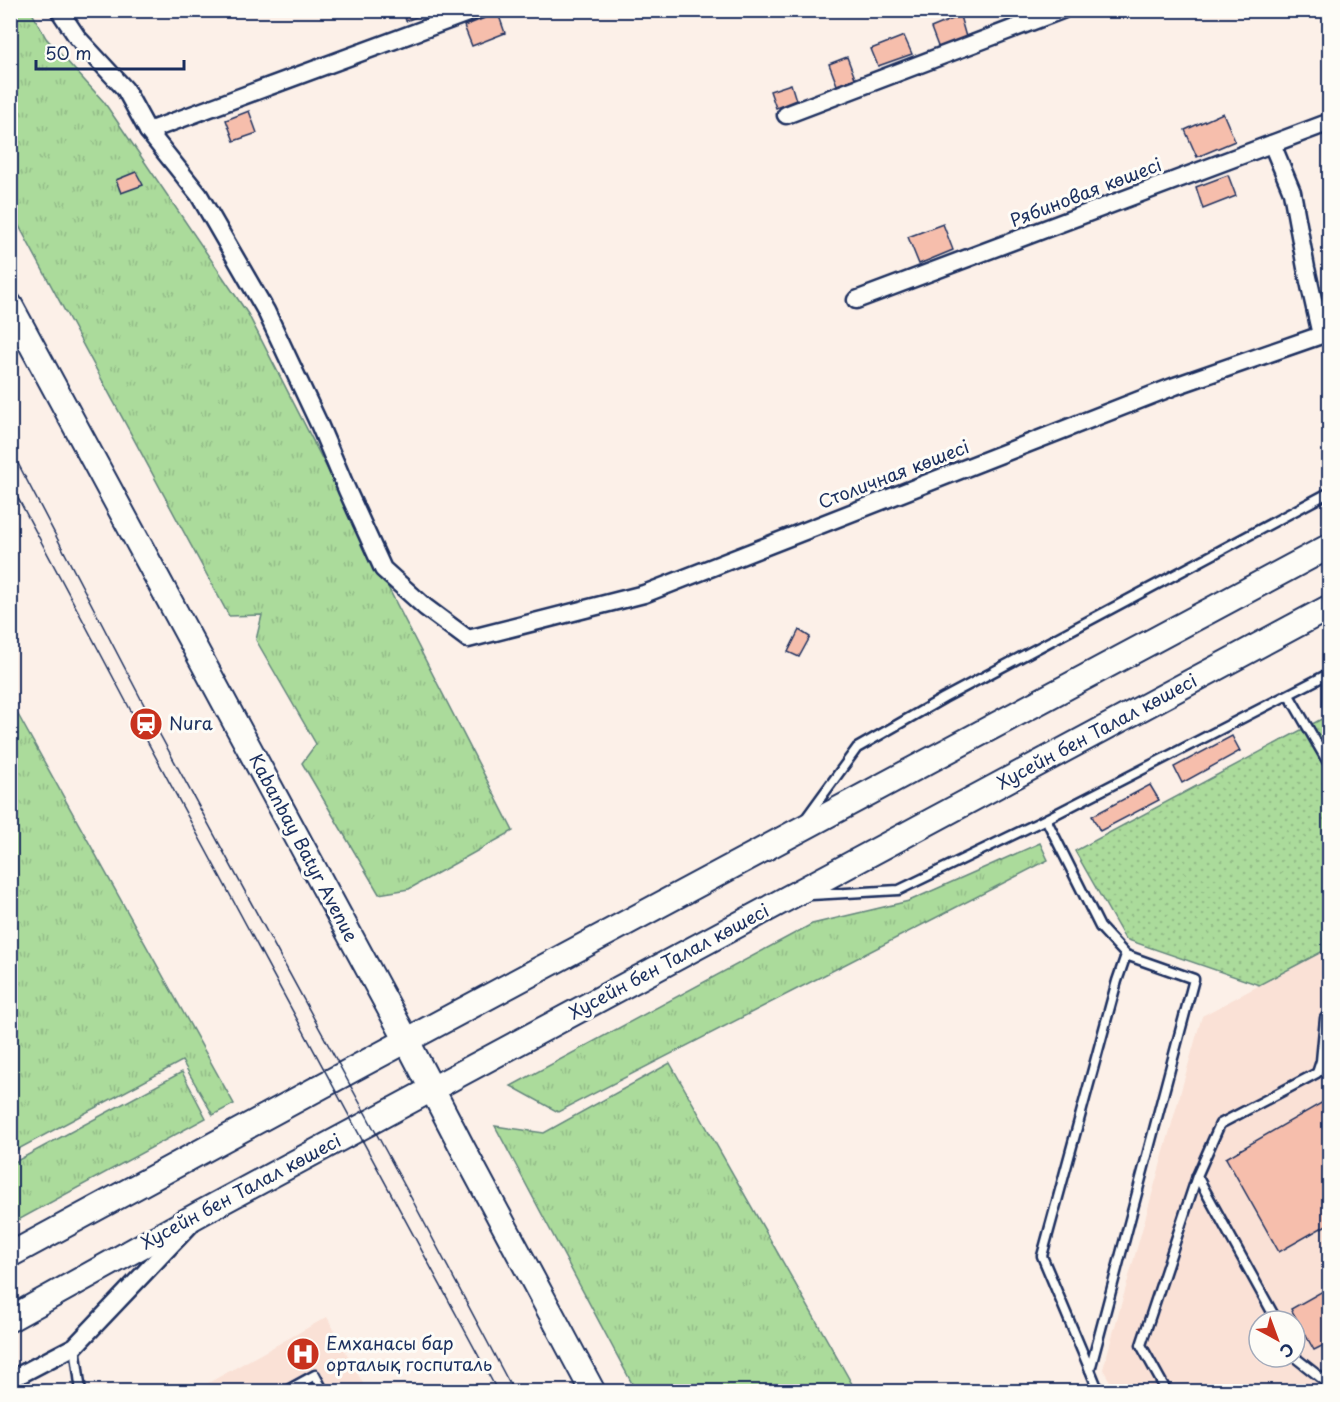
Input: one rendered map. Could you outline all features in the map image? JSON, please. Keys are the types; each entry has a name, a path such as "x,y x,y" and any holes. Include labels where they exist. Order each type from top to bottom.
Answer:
{"street":[{"path":"59,10 77,37 125,89 148,131 476,10"},
{"path":"786,115 1062,10"},
{"name":"Рябиновая көшесі","path":"856,300 1329,122"},
{"name":"Столичная көшесі","path":"148,131 199,195 266,311 383,568 425,607 468,639 644,594 1175,386 1325,333"},
{"path":"1272,144 1292,192 1306,268 1325,333"},
{"name":"Kabanbay Batyr Avenue","path":"10,305 407,1041 593,1392"},
{"path":"10,1255 1329,546"},
{"name":"Хусейн бен Талал көшесі","path":"10,1319 201,1213 1329,607"},
{"path":"10,1380 75,1346 201,1213"}],"lane":[{"path":"794,833 857,748 944,698 1329,492"},
{"path":"792,896 899,890 1046,819 1329,674"},
{"path":"1289,695 1329,766"},
{"path":"1046,819 1100,927 1126,955 1194,979 1090,1370"},
{"path":"1099,1392 1042,1256 1126,955"},
{"path":"1167,1392 1141,1345 1197,1176 1220,1124 1317,1073 1321,1061 1325,1018 1329,1013"},
{"path":"1197,1176 1270,1309"},
{"path":"75,1346 81,1392"},
{"path":"1307,1367 1329,1384"},
{"path":"284,1392 315,1375 324,1392"}],"shaded area":[{"path":"1329,948 1329,1391 1115,1391 1103,1369 1202,1016"},
{"name":"Емханасы бар орталық госпиталь","path":"327,1317 367,1391 192,1392"}],"green space":[{"path":"10,11 31,11 46,38 104,102 248,314 513,831 409,889 379,894 302,763 316,744 256,640 262,615 229,616 11,211"},
{"path":"11,702 234,1104 213,1115 182,1061 11,1153"},
{"path":"1329,715 1329,948 1259,985 1125,939 1075,851"},
{"path":"1040,843 1048,860 558,1112 511,1086 812,924 909,901"},
{"path":"670,1063 856,1391 636,1391 495,1126 544,1133"},
{"path":"182,1072 206,1118 11,1224 11,1164"}],"building":[{"path":"403,10 429,10 429,12 406,21"},
{"path":"498,13 505,33 472,46 464,26"},
{"path":"960,16 966,37 939,49 931,28"},
{"path":"904,36 912,54 878,66 871,49"},
{"path":"847,57 855,78 837,85 829,64"},
{"path":"791,84 796,100 776,108 770,91"},
{"path":"249,111 257,133 234,141 226,120"},
{"path":"1223,113 1235,141 1197,157 1185,130"},
{"path":"136,172 143,185 121,193 116,180"},
{"path":"1228,175 1236,196 1203,209 1196,187"},
{"path":"943,224 953,250 919,264 908,237"},
{"path":"799,630 810,637 799,657 788,652"},
{"path":"1232,736 1240,751 1182,783 1174,767"},
{"path":"1150,785 1159,800 1100,831 1092,816"},
{"path":"1330,1098 1330,1223 1279,1252 1226,1158"},
{"path":"1330,1287 1330,1342 1314,1350 1307,1338 1307,1309 1291,1309"}],"tram line":[{"path":"10,448 152,720 514,1392"},
{"path":"10,483 498,1392"}],"place":[{"name":"Nura","path":"146,724"},
{"name":"Емханасы бар орталық госпиталь","path":"303,1354"}]}
